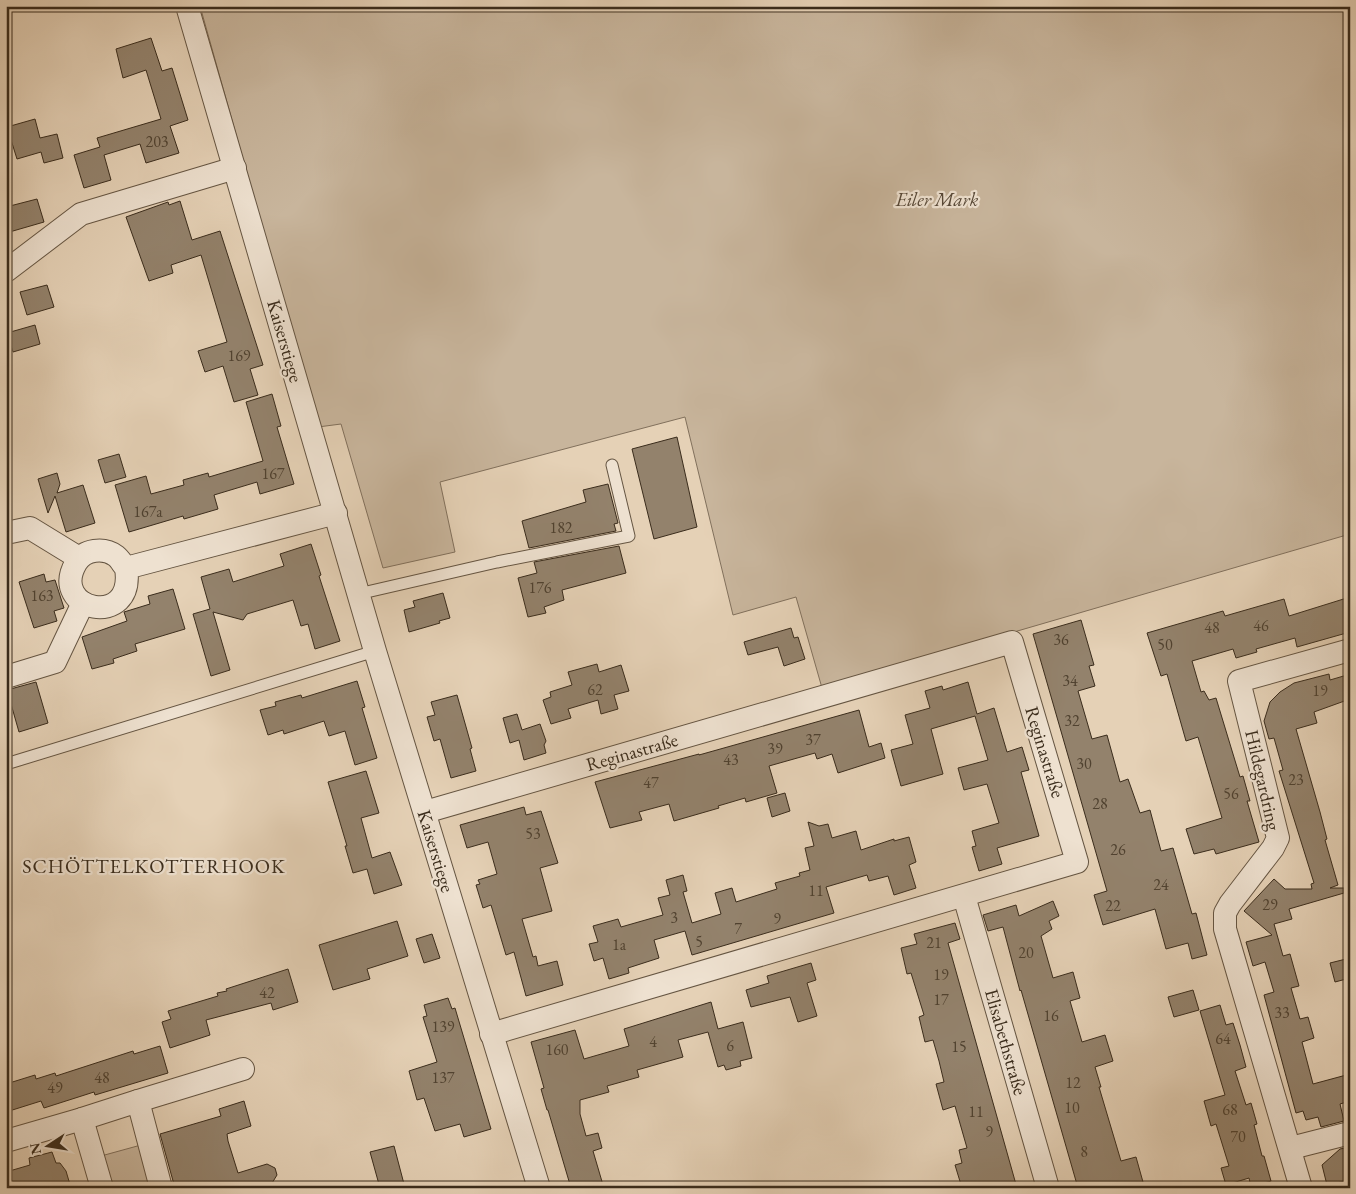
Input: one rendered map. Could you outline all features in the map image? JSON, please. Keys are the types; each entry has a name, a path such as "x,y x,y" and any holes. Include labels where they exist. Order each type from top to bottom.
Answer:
{"street":[{"name":"Kaiserstiege","path":"188,6 358,594 491,1034 540,1188"},
{"path":"6,270 81,214 235,168"},
{"path":"126,568 336,513"},
{"path":"6,533 30,528 79,558"},
{"path":"103,550 117,557 126,568 128,581 124,594 115,604 104,608 93,608 83,603 76,597 71,586 71,572 79,558 89,552 103,550"},
{"path":"6,677 55,662 83,603"},
{"name":"Reginastraße","path":"425,812 1012,642 1077,862 491,1034"},
{"name":"Hildegardring","path":"1301,1188 1225,929 1225,913 1274,848 1278,838 1240,681 1350,650"},
{"name":"Elisabethstraße","path":"964,896 1048,1188"},
{"path":"6,1141 243,1069"},
{"path":"138,1101 161,1188"},
{"path":"82,1119 102,1188"},
{"path":"1290,1148 1350,1133"}],"lane":[{"path":"358,594 496,562 629,536 612,465"},
{"path":"6,764 375,651"}],"green space":[{"name":"Eiler Mark","path":"200,6 1350,6 1350,534 822,688 796,597 733,615 685,417 440,482 455,552 383,568 341,424 318,427"},
{"path":"141,1145 153,1188 109,1188 101,1156"}],"building":[{"path":"151,38 162,71 172,68 188,120 170,126 179,153 146,163 140,144 104,155 111,180 84,188 74,155 100,147 97,138 161,119 146,70 123,78 116,49"},
{"path":"35,119 40,138 57,134 63,158 44,163 41,152 17,159 7,127"},
{"path":"37,199 44,222 6,233 6,207"},
{"path":"180,201 192,240 220,231 263,365 250,369 258,395 234,402 223,366 205,372 198,351 227,342 201,255 171,265 173,273 149,281 126,217 168,202 169,205"},
{"path":"47,285 54,307 27,315 20,292"},
{"path":"35,325 40,344 13,352 7,333"},
{"path":"272,394 281,426 277,427 294,484 260,494 257,482 214,495 218,509 184,519 183,516 129,532 115,485 146,476 151,494 184,485 183,480 208,473 209,477 263,461 246,402"},
{"path":"677,437 697,527 654,539 632,449"},
{"path":"119,454 126,477 105,483 98,460"},
{"path":"57,473 60,484 57,493 83,485 95,523 66,532 55,496 48,513 38,479"},
{"path":"608,484 618,523 614,524 616,531 529,548 522,521 586,502 583,490"},
{"path":"311,544 321,575 319,576 340,641 315,649 308,624 301,626 293,600 247,614 243,620 213,612 230,670 211,676 193,614 210,609 201,577 229,569 233,582 284,566 280,554"},
{"path":"619,546 626,573 562,590 564,600 544,607 546,613 528,617 518,578 537,573 534,562"},
{"path":"44,574 46,582 55,580 64,608 54,611 57,621 34,628 19,582"},
{"path":"173,589 185,629 135,644 137,651 113,659 114,663 92,669 82,637 127,621 124,612 150,604 148,596"},
{"path":"443,593 450,618 439,621 440,623 409,632 404,610 415,607 413,601"},
{"path":"1350,597 1350,632 1297,647 1295,638 1256,649 1257,652 1236,658 1233,649 1192,661 1201,692 1204,691 1209,700 1216,698 1240,777 1243,776 1250,801 1247,801 1259,842 1216,854 1214,849 1194,854 1186,829 1222,818 1198,737 1186,741 1167,674 1161,676 1147,633 1223,611 1225,616 1284,599 1289,616"},
{"path":"1081,620 1094,665 1089,666 1095,686 1078,691 1092,739 1107,735 1120,782 1128,779 1140,813 1150,810 1161,851 1173,848 1192,914 1196,913 1207,955 1192,959 1188,943 1166,949 1155,909 1103,925 1094,895 1107,891 1033,634"},
{"path":"791,628 794,638 798,637 805,659 784,666 778,647 748,655 744,642"},
{"path":"597,664 599,672 621,665 629,691 614,695 618,709 601,714 598,700 568,709 571,718 551,724 543,700 551,697 550,692 572,685 568,672"},
{"path":"1329,674 1330,680 1347,675 1350,685 1350,699 1314,712 1317,723 1296,729 1320,812 1327,839 1325,840 1338,885 1330,888 1344,888 1344,893 1289,909 1292,919 1274,924 1283,956 1290,954 1299,986 1291,988 1300,1019 1308,1017 1314,1038 1302,1042 1313,1084 1350,1074 1350,1101 1340,1104 1344,1121 1321,1127 1318,1117 1306,1120 1303,1111 1296,1113 1264,995 1274,992 1265,962 1253,966 1246,942 1272,935 1244,911 1274,879 1285,889 1312,889 1311,884 1314,883 1279,771 1283,770 1274,738 1269,739 1264,721 1270,702 1280,692 1294,683"},
{"path":"357,681 365,707 362,708 377,758 355,765 345,731 329,736 324,721 284,734 283,730 268,735 260,710 276,706 275,702 301,695 302,698"},
{"path":"36,682 48,723 19,732 7,690"},
{"path":"968,682 977,714 994,708 1007,752 1022,747 1029,770 1021,772 1039,836 997,848 1002,864 979,871 972,847 976,846 972,831 999,823 987,784 964,790 958,768 988,760 975,716 931,729 943,774 901,786 891,750 913,744 905,715 930,708 925,691 942,686 943,690"},
{"path":"457,695 472,748 470,749 476,771 451,778 440,739 434,741 427,717 435,715 431,702"},
{"path":"859,710 869,747 881,743 885,758 838,773 832,754 817,759 815,753 769,766 777,793 746,802 745,798 718,806 719,808 674,821 669,804 639,812 642,820 610,828 595,782"},
{"path":"517,714 522,730 540,724 546,741 544,745 546,753 524,760 519,740 510,743 503,718"},
{"path":"366,771 379,813 361,818 372,858 390,852 402,885 374,894 367,869 353,873 328,782"},
{"path":"785,793 790,811 772,817 767,798"},
{"path":"524,807 526,815 541,811 558,863 540,868 552,911 522,919 533,957 536,956 538,966 557,961 563,985 526,996 514,952 506,955 491,905 483,908 476,885 480,884 478,880 497,874 488,842 467,848 460,825"},
{"path":"808,822 819,826 828,824 832,838 856,831 861,850 894,839 894,841 909,837 916,862 909,865 916,888 894,895 888,876 869,881 867,875 826,887 834,913 692,955 685,931 654,940 659,958 628,968 629,973 609,979 603,958 594,961 589,944 598,942 593,926 618,919 621,927 663,915 658,898 670,895 666,880 683,875 687,891 683,892 692,923 721,914 715,893 732,888 736,902 777,889 775,883 800,876 799,873 810,870 805,848 814,846"},
{"path":"1053,901 1059,916 1049,921 1052,929 1041,936 1053,978 1073,972 1080,998 1070,1001 1082,1042 1105,1035 1113,1061 1095,1067 1101,1087 1099,1087 1121,1161 1136,1157 1143,1182 1126,1188 1078,1188 1003,927 988,931 983,915 1016,905 1019,916"},
{"path":"397,921 408,956 367,969 370,979 333,990 319,945"},
{"path":"955,923 960,939 948,943 1017,1188 962,1188 955,1165 962,1163 959,1150 967,1148 955,1106 943,1110 936,1084 944,1082 939,1061 933,1040 925,1042 919,1017 924,1015 911,973 907,974 901,948 917,944 914,934"},
{"path":"432,934 440,958 424,963 416,939"},
{"path":"1350,958 1350,978 1335,982 1330,963"},
{"path":"811,963 816,980 807,983 817,1016 798,1022 790,997 751,1007 746,990 769,983 767,976"},
{"path":"288,969 298,1002 273,1010 271,1003 206,1020 210,1035 170,1048 162,1022 171,1019 168,1011 218,996 217,993 227,991 226,989"},
{"path":"1193,990 1199,1010 1174,1017 1168,997"},
{"path":"448,998 452,1009 455,1008 491,1129 464,1137 460,1124 435,1131 424,1098 417,1100 409,1071 437,1062 423,1017 427,1016 424,1005"},
{"path":"711,1002 718,1029 743,1022 752,1058 740,1061 741,1066 726,1070 724,1065 718,1067 708,1032 678,1040 683,1057 637,1070 639,1077 607,1086 609,1092 580,1100 580,1114 586,1136 598,1133 602,1148 593,1151 603,1185 593,1188 571,1188 541,1089 544,1088 531,1042 575,1030 584,1059 629,1046 624,1029"},
{"path":"1220,1005 1226,1025 1233,1023 1240,1045 1246,1067 1235,1071 1246,1105 1251,1103 1257,1124 1254,1125 1271,1181 1251,1187 1249,1178 1226,1185 1221,1168 1229,1166 1216,1124 1211,1126 1204,1101 1225,1095 1200,1011"},
{"path":"160,1046 168,1073 95,1095 94,1092 44,1108 41,1101 6,1112 6,1084 35,1075 36,1079 55,1073 56,1076 133,1051 134,1054"},
{"path":"244,1101 251,1126 227,1134 228,1141 238,1173 267,1164 275,1168 277,1175 269,1188 175,1188 160,1134 221,1116 219,1109"},
{"path":"394,1146 404,1184 380,1188 370,1152"},
{"path":"1350,1147 1350,1180 1327,1185 1322,1165 1340,1149"},
{"path":"52,1152 56,1163 60,1163 66,1171 71,1188 6,1188 6,1172 30,1165 29,1158"}],"district":[{"name":"SCHÖTTELKOTTERHOOK","path":"154,866"}]}
